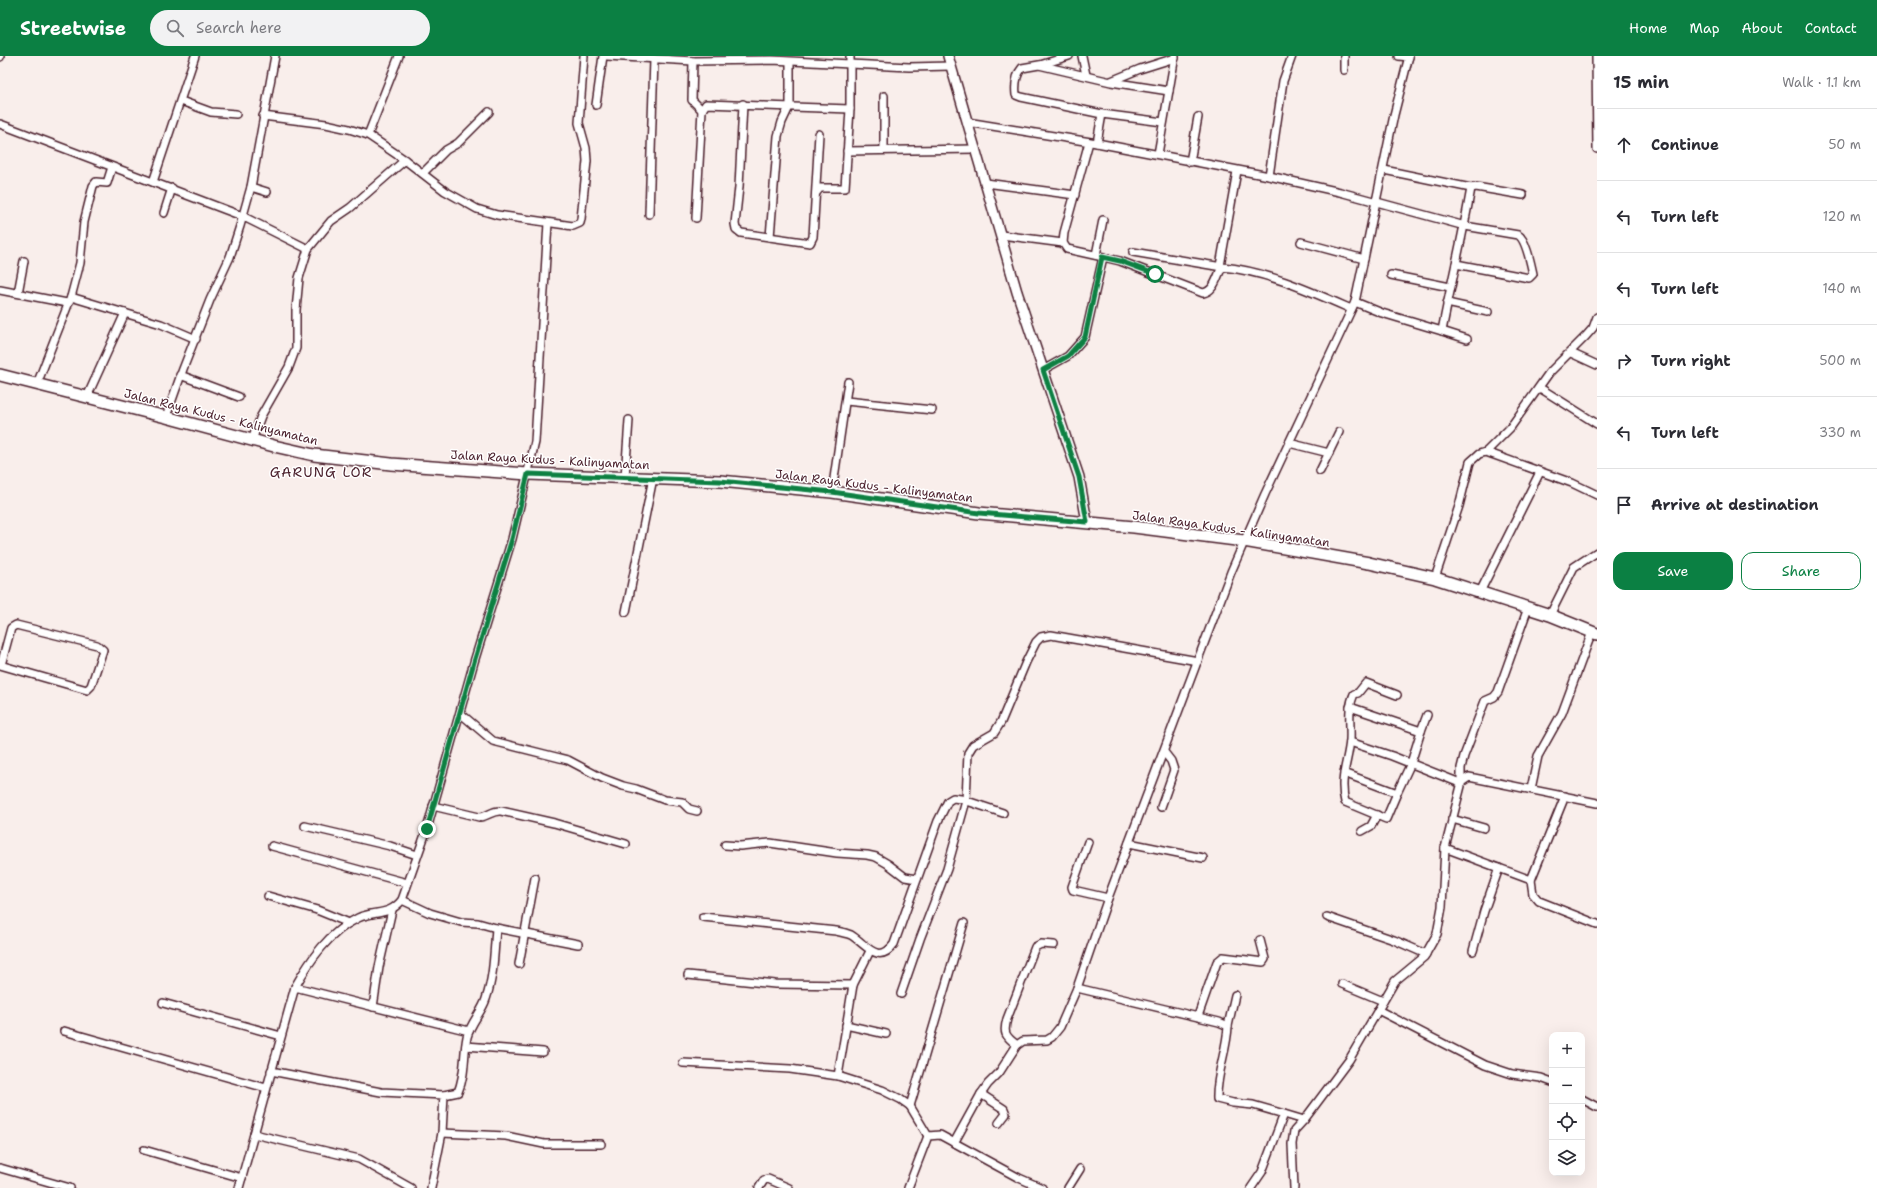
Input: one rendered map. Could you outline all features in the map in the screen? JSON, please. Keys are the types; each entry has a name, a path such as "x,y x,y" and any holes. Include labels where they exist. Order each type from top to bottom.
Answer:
{"main road":[{"name":"Jalan Raya Kudus - Kalinyamatan","path":"0,375 252,440 320,455 391,464 528,474 720,481 832,492 986,514 1087,522 1244,541 1369,562 1435,578 1550,615 1594,633"}],"street":[{"path":"153,182 195,56"},
{"path":"166,417 180,375 196,339 210,300 230,257 251,187 275,56"},
{"path":"368,135 399,56"},
{"path":"263,116 326,124 368,135 423,173 445,191 476,209 491,214 573,226 580,223 581,219 587,161 586,148 579,123 584,56"},
{"path":"596,105 603,56"},
{"path":"607,56 693,61 708,58 773,58 790,62 818,59 849,65 951,66"},
{"path":"816,194 820,188 844,188 850,108 850,56"},
{"path":"948,56 1017,292 1079,477 1087,522"},
{"path":"1068,56 1039,65 1026,66 1022,68 1017,78 1016,95 1102,114 1163,122"},
{"path":"1082,56 1086,75"},
{"path":"1269,176 1283,80 1292,56"},
{"path":"1344,56 1344,70"},
{"path":"954,1143 981,1094 999,1073 1017,1044 1023,1041 1047,1040 1052,1037 1060,1027 1077,988 1108,898 1220,600 1244,541 1355,302 1384,170 1394,115 1409,56 1399,56"},
{"path":"1596,56 1597,149"},
{"path":"1111,82 1140,69 1175,57 1158,154"},
{"path":"649,214 654,59"},
{"path":"693,61 692,100 702,110"},
{"path":"770,237 779,128 790,105 790,62"},
{"path":"1039,65 1111,82 1169,91"},
{"path":"884,96 884,150"},
{"path":"181,101 211,112 236,114"},
{"path":"696,218 702,110 706,104 790,105 850,108"},
{"path":"743,104 739,188 735,224 736,229 741,233 810,243 813,237 819,134"},
{"path":"423,173 446,150 454,146 489,112"},
{"path":"1102,114 1064,233 1063,243 1067,249 1127,264 1203,293 1208,292 1213,288 1221,266 1238,171"},
{"path":"1190,162 1198,118"},
{"path":"967,122 1093,142 1158,154 1190,162 1269,176 1340,192 1464,226 1519,235 1525,246 1533,274 1529,278 1456,264"},
{"path":"0,124 112,167 172,188 242,216 308,249"},
{"path":"847,151 976,149"},
{"path":"252,440 260,416 289,367 296,348 296,310 299,278 308,249 331,221 350,208 405,160"},
{"path":"37,384 69,300 80,263 84,222 93,186 96,182 107,183 112,167"},
{"path":"1384,170 1471,188 1476,187 1523,196"},
{"path":"986,183 1075,195"},
{"path":"251,187 267,192"},
{"path":"164,213 172,188"},
{"path":"1442,331 1471,188"},
{"path":"1043,370 1068,356 1085,337 1099,256 1103,220"},
{"path":"373,1007 379,967 392,910 402,900 434,806 474,662 512,539 528,474 535,442 548,223"},
{"path":"1001,235 1063,243"},
{"path":"1301,242 1364,259"},
{"path":"1133,252 1233,268 1278,280 1351,309"},
{"path":"18,293 24,261"},
{"path":"1391,275 1450,287"},
{"path":"0,290 69,300 125,313 161,324 196,339"},
{"path":"1355,302 1382,313 1467,339"},
{"path":"1447,303 1488,312"},
{"path":"87,397 125,313"},
{"path":"1435,578 1459,506 1470,462 1479,454 1486,452 1510,428 1540,388 1549,373 1571,353 1592,328 1597,317"},
{"path":"1571,353 1597,365"},
{"path":"180,375 239,397"},
{"path":"832,492 848,382"},
{"path":"1540,388 1597,424"},
{"path":"846,401 932,410"},
{"path":"625,477 629,420"},
{"path":"1320,471 1339,432"},
{"path":"1289,443 1329,452"},
{"path":"1486,452 1590,491 1597,495"},
{"path":"1480,592 1540,472"},
{"path":"626,612 653,478"},
{"path":"1550,615 1574,567 1597,552"},
{"path":"1294,1188 1292,1144 1294,1131 1349,1060 1378,1010 1400,977 1420,961 1426,954 1437,934 1440,921 1445,848 1460,783 1464,756 1486,700 1494,697 1498,692 1528,608"},
{"path":"16,625 97,645 103,650 91,686 87,690 0,665 11,628 16,625"},
{"path":"1531,789 1538,756 1562,713 1594,633"},
{"path":"901,994 947,868 966,800 968,753 973,746 994,732 1001,722 1036,642 1041,638 1051,635 1198,661"},
{"path":"1397,695 1366,684 1354,694 1350,707 1350,742 1342,782 1345,802 1386,819 1411,763 1427,716"},
{"path":"1350,707 1421,731"},
{"path":"460,713 493,741 568,760 602,778 665,800 682,802 689,809 697,811"},
{"path":"1350,742 1411,763 1460,783"},
{"path":"1160,807 1174,770 1171,760 1164,752"},
{"path":"1344,773 1397,793"},
{"path":"1460,783 1469,778 1597,803"},
{"path":"1565,796 1531,880 1533,894 1539,901 1597,924"},
{"path":"703,917 836,931 850,935 876,954 884,953 890,950 894,944 943,808 948,801 953,798 966,800 1003,813"},
{"path":"434,806 479,817 486,816 492,811 501,811 554,823 626,844"},
{"path":"1362,831 1371,826 1377,815"},
{"path":"1452,819 1484,828"},
{"path":"305,826 390,846 417,855"},
{"path":"1088,842 1072,887 1074,890 1108,898"},
{"path":"725,845 740,846 770,843 837,854 867,855 876,857 905,876 917,879"},
{"path":"1129,843 1203,858"},
{"path":"272,846 407,883"},
{"path":"1445,848 1531,880"},
{"path":"1474,951 1484,911 1499,868"},
{"path":"519,964 535,878"},
{"path":"268,896 317,910 349,923"},
{"path":"402,900 430,913 461,922 478,923 524,934 578,944"},
{"path":"239,1188 295,987 304,971 322,946 349,923 367,914 392,910"},
{"path":"1327,917 1398,942 1426,954"},
{"path":"910,1106 964,923"},
{"path":"271,1071 381,1092 444,1096 458,1092 465,1068 466,1046 469,1031 487,996 494,964 496,928"},
{"path":"1198,1016 1217,962 1223,957 1263,962 1265,959 1260,940"},
{"path":"1017,1044 1008,1038 1004,1030 1006,1019 1035,947 1041,944 1054,945"},
{"path":"838,1076 853,985 870,951"},
{"path":"688,975 775,984 853,985"},
{"path":"1342,984 1384,1001"},
{"path":"295,987 469,1031"},
{"path":"1077,988 1198,1016 1228,1026"},
{"path":"1235,995 1228,1026 1227,1044 1219,1076 1217,1099 1233,1103 1253,1105 1302,1119"},
{"path":"163,1003 281,1036"},
{"path":"1378,1010 1485,1065 1512,1074 1541,1078 1549,1081"},
{"path":"846,1025 886,1034"},
{"path":"64,1031 266,1088"},
{"path":"466,1046 543,1052"},
{"path":"683,1063 790,1069 838,1076 892,1094 910,1106 928,1136"},
{"path":"981,1094 1004,1109 1006,1114 999,1123"},
{"path":"431,1188 442,1134 444,1096"},
{"path":"1585,1101 1597,1107"},
{"path":"1251,1188 1262,1172 1284,1114"},
{"path":"254,1134 359,1159 410,1188"},
{"path":"442,1134 506,1136 544,1144 601,1144"},
{"path":"928,1136 940,1135 1019,1178 1042,1188"},
{"path":"908,1188 928,1136"},
{"path":"144,1150 242,1178"},
{"path":"0,1168 70,1188"},
{"path":"1068,1188 1080,1169"},
{"path":"758,1188 764,1180 768,1179 789,1188"}],"district":[{"name":"GARUNG LOR","path":"321,472"}],"route":[{"path":"427,829 474,662 512,539 528,474 720,481 832,492 979,513 1087,522 1084,498 1079,477 1043,370 1068,356 1085,337 1088,329 1099,266 1102,257 1120,261 1155,274"}]}
